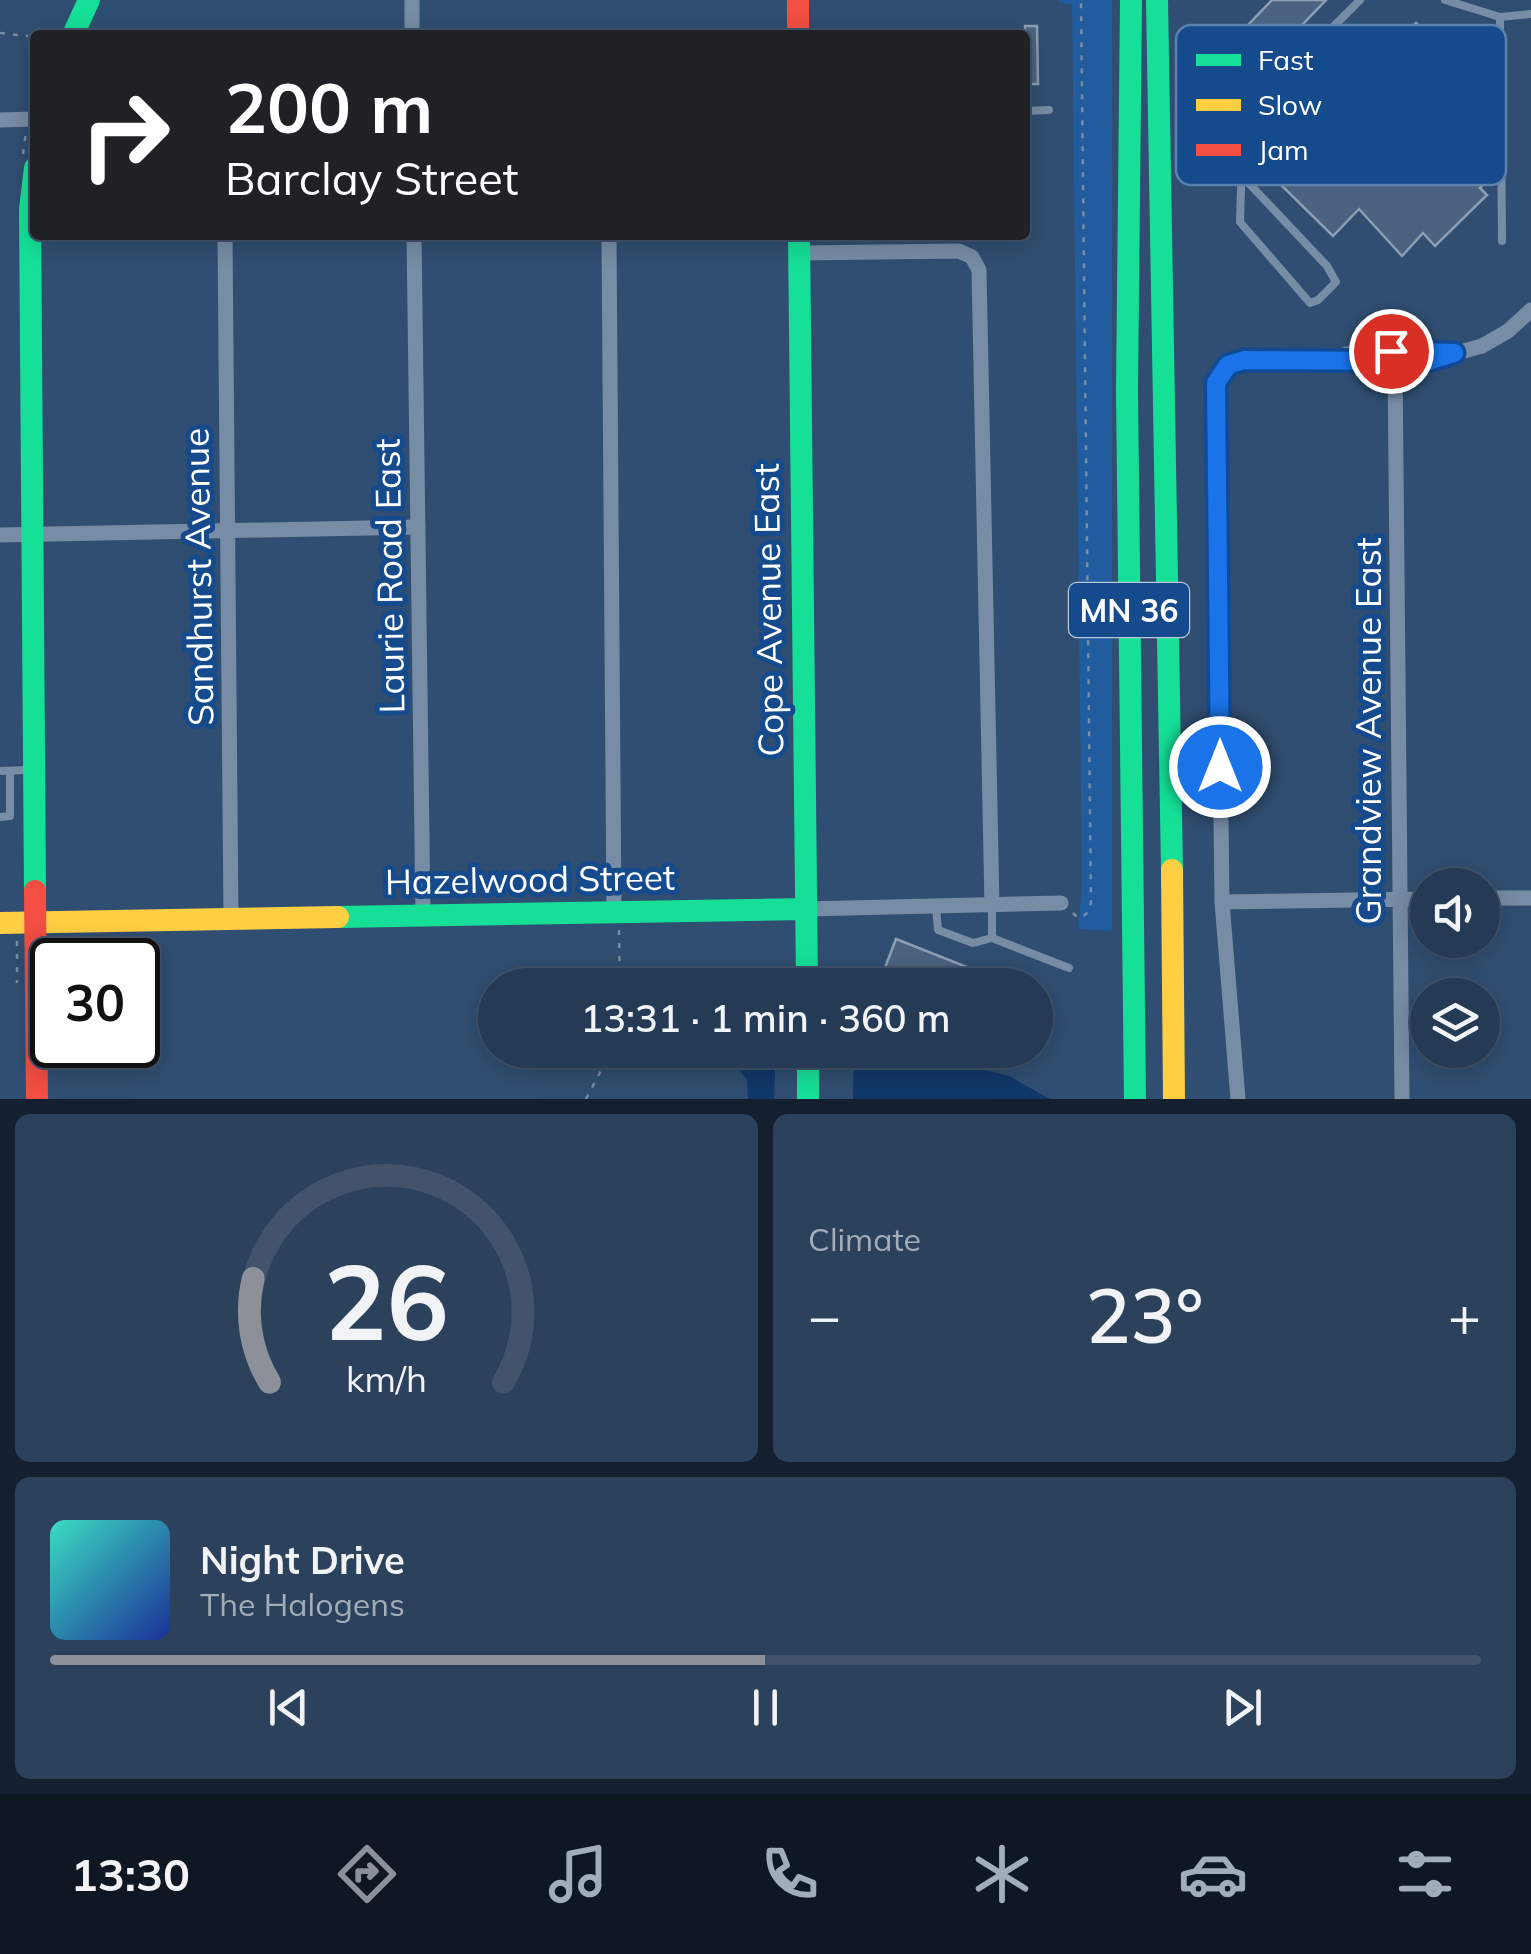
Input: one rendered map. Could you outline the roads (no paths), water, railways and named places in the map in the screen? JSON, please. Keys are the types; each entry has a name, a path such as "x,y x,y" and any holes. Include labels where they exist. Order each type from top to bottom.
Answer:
{"main road":[{"path":"75,30 90,0"},
{"path":"798,0 798,30"},
{"name":"MN 36","path":"1127,0 1127,391 1136,1099"},
{"name":"MN 36","path":"1160,0 1174,1099"},
{"path":"30,240 31,534 14,771 35,922 37,1099"},
{"name":"Cope Avenue East","path":"799,244 807,968"},
{"name":"Hazelwood Street","path":"0,923 423,916 616,918 806,910"},
{"path":"808,1068 808,1099"}],"street":[{"path":"412,0 412,30"},
{"path":"0,120 30,119"},
{"name":"Sandhurst Avenue","path":"224,240 231,919"},
{"name":"Laurie Road East","path":"414,240 423,916"},
{"path":"609,240 616,918"},
{"path":"799,244 959,251 972,258 978,270 992,906"},
{"path":"1238,1099 1222,902 1216,383 1228,365 1244,360 1428,361 1482,346 1508,331 1531,310"},
{"path":"1335,358 1352,352 1454,353"},
{"name":"Grandview Avenue East","path":"1396,362 1402,1099"},
{"path":"0,534 418,527"},
{"path":"1500,898 1531,898"},
{"path":"1222,902 1410,900"},
{"name":"Hazelwood Street","path":"806,910 1060,902"}],"lane":[{"path":"1335,25 1360,0"},
{"path":"1445,0 1500,17 1531,14"},
{"path":"1500,17 1500,25"},
{"path":"1030,111 1049,110"},
{"path":"1242,185 1240,222 1310,303 1318,300 1336,282 1327,266 1250,185"},
{"path":"1502,185 1502,241"},
{"path":"0,816 10,816 14,771"},
{"path":"992,906 992,938"},
{"path":"936,907 938,930 974,943 992,938 1070,968"}]}
